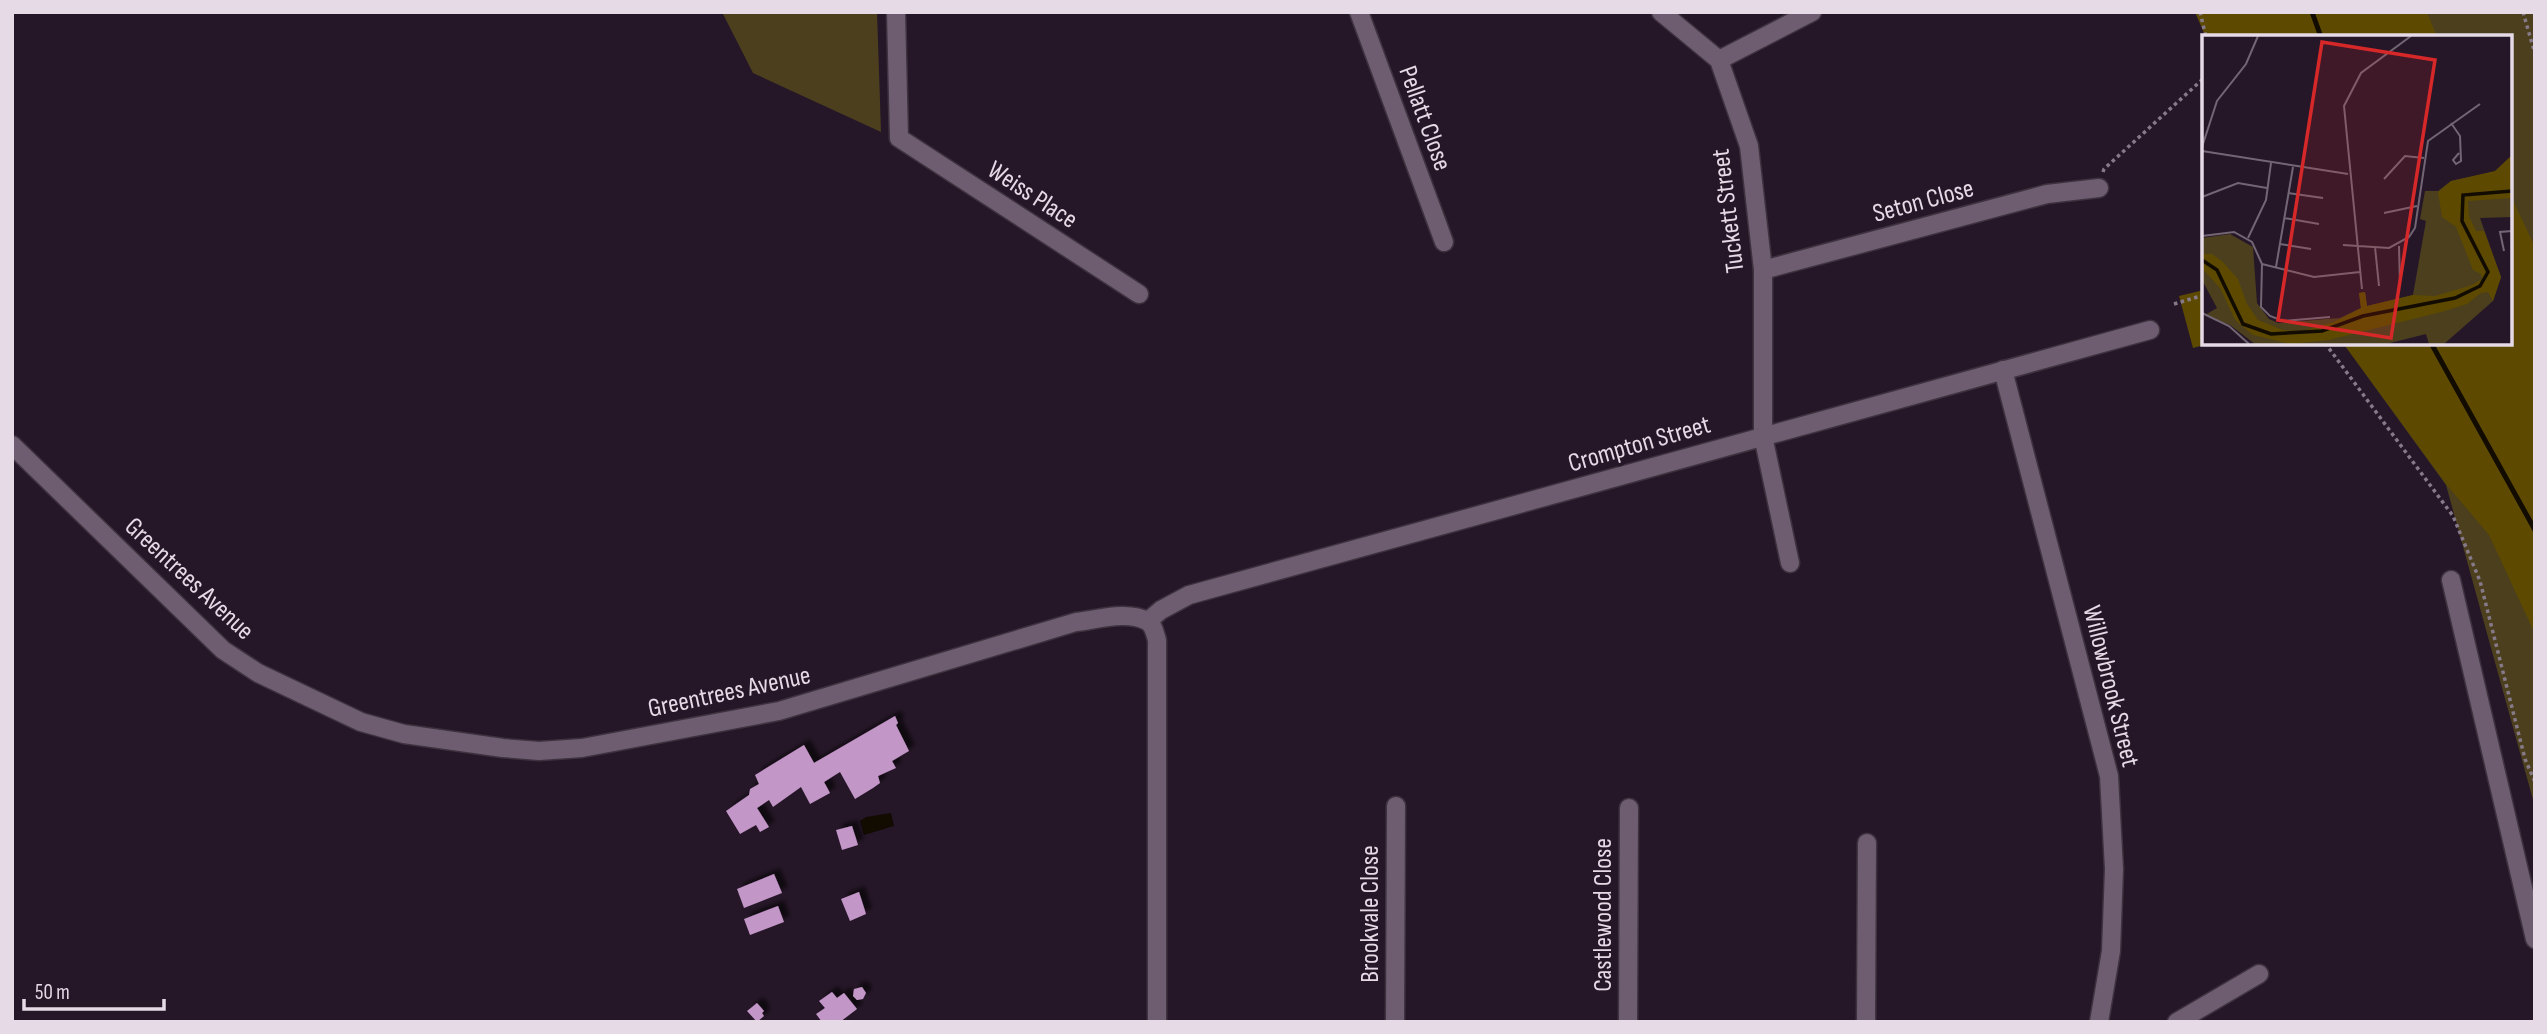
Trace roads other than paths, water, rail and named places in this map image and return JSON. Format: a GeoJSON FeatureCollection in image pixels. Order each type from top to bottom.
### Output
{"type":"FeatureCollection","features":[{"type":"Feature","properties":{"kind":"street","name":"Weiss Place"},"geometry":{"type":"LineString","coordinates":[[896,12],[899,138],[1139,294]]}},
{"type":"Feature","properties":{"kind":"street","name":"Pellatt Close"},"geometry":{"type":"LineString","coordinates":[[1359,12],[1444,242]]}},
{"type":"Feature","properties":{"kind":"street"},"geometry":{"type":"LineString","coordinates":[[1661,12],[1719,60],[1812,12]]}},
{"type":"Feature","properties":{"kind":"street","name":"Tuckett Street"},"geometry":{"type":"LineString","coordinates":[[1719,60],[1749,146],[1763,270],[1763,436],[1790,563]]}},
{"type":"Feature","properties":{"kind":"street","name":"Seton Close"},"geometry":{"type":"LineString","coordinates":[[1763,270],[2047,194],[2099,188]]}},
{"type":"Feature","properties":{"kind":"street","name":"Crompton Street"},"geometry":{"type":"LineString","coordinates":[[1148,621],[1161,610],[1189,595],[2150,330]]}},
{"type":"Feature","properties":{"kind":"street","name":"Willowbrook Street"},"geometry":{"type":"LineString","coordinates":[[2003,370],[2109,776],[2114,869],[2110,951],[2099,1022]]}},
{"type":"Feature","properties":{"kind":"street","name":"Greentrees Avenue"},"geometry":{"type":"LineString","coordinates":[[12,445],[223,650],[258,673],[361,722],[404,734],[539,751],[582,748],[779,711],[1076,622],[1124,616],[1148,621]]}},
{"type":"Feature","properties":{"kind":"street"},"geometry":{"type":"LineString","coordinates":[[2451,580],[2535,939]]}},
{"type":"Feature","properties":{"kind":"street"},"geometry":{"type":"LineString","coordinates":[[1148,621],[1157,640],[1157,1022]]}},
{"type":"Feature","properties":{"kind":"street","name":"Brookvale Close"},"geometry":{"type":"LineString","coordinates":[[1395,806],[1395,1022]]}},
{"type":"Feature","properties":{"kind":"street","name":"Castlewood Close"},"geometry":{"type":"LineString","coordinates":[[1628,1022],[1629,808]]}},
{"type":"Feature","properties":{"kind":"street"},"geometry":{"type":"LineString","coordinates":[[1866,1022],[1867,843]]}},
{"type":"Feature","properties":{"kind":"street"},"geometry":{"type":"LineString","coordinates":[[2177,1022],[2259,974]]}},
{"type":"Feature","properties":{"kind":"waterway"},"geometry":{"type":"LineString","coordinates":[[2312,12],[2320,35]]}},
{"type":"Feature","properties":{"kind":"waterway"},"geometry":{"type":"LineString","coordinates":[[2432,345],[2535,530]]}}]}
